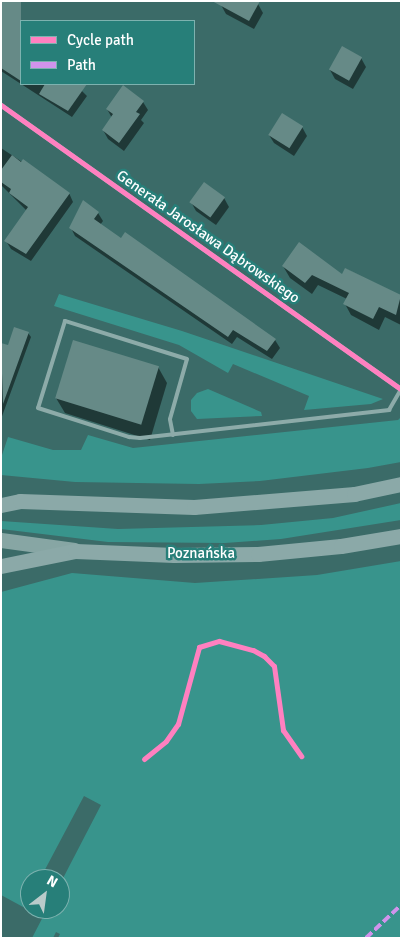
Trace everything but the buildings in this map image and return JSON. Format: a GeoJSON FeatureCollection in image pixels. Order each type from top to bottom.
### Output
{"type":"FeatureCollection","features":[{"type":"Feature","properties":{"kind":"main road"},"geometry":{"type":"LineString","coordinates":[[1,498],[20,501],[194,507],[354,494],[401,484]]}},
{"type":"Feature","properties":{"kind":"main road"},"geometry":{"type":"LineString","coordinates":[[1,505],[20,501]]}},
{"type":"Feature","properties":{"kind":"main road","name":"Poznańska"},"geometry":{"type":"LineString","coordinates":[[1,540],[75,551],[174,555],[258,554],[341,546],[401,536]]}},
{"type":"Feature","properties":{"kind":"main road"},"geometry":{"type":"LineString","coordinates":[[1,566],[75,551]]}},
{"type":"Feature","properties":{"kind":"street","name":"Generała Jarosława Dąbrowskiego"},"geometry":{"type":"LineString","coordinates":[[1,105],[401,389]]}},
{"type":"Feature","properties":{"kind":"lane"},"geometry":{"type":"LineString","coordinates":[[173,435],[170,418],[187,359],[65,320],[38,408],[128,437],[173,435],[389,410],[401,389]]}},
{"type":"Feature","properties":{"kind":"green space"},"geometry":{"type":"Polygon","coordinates":[[[59,294],[182,331],[383,399],[371,404],[304,410],[309,396],[233,364],[228,373],[179,345],[54,306],[59,294]]]}},
{"type":"Feature","properties":{"kind":"green space"},"geometry":{"type":"Polygon","coordinates":[[[208,389],[261,412],[262,416],[197,419],[191,411],[191,400],[197,393],[208,389]]]}},
{"type":"Feature","properties":{"kind":"green space"},"geometry":{"type":"Polygon","coordinates":[[[401,417],[401,462],[368,468],[260,481],[199,484],[75,482],[1,475],[1,458],[8,437],[53,450],[81,450],[88,435],[133,448],[398,420],[401,417]]]}},
{"type":"Feature","properties":{"kind":"green space"},"geometry":{"type":"Polygon","coordinates":[[[401,503],[401,520],[281,539],[225,543],[108,542],[1,529],[1,521],[118,529],[261,525],[333,518],[401,503]]]}},
{"type":"Feature","properties":{"kind":"green space"},"geometry":{"type":"Polygon","coordinates":[[[401,561],[401,938],[58,938],[60,934],[56,932],[53,938],[32,938],[42,919],[70,919],[70,869],[68,869],[101,805],[84,796],[45,869],[20,869],[20,905],[1,895],[1,592],[72,573],[195,583],[317,575],[401,561]]]}},
{"type":"Feature","properties":{"kind":"marked path"},"geometry":{"type":"LineString","coordinates":[[366,938],[401,905]]}},
{"type":"Feature","properties":{"kind":"cycle path"},"geometry":{"type":"LineString","coordinates":[[1,105],[401,389]]}},
{"type":"Feature","properties":{"kind":"cycle path"},"geometry":{"type":"LineString","coordinates":[[144,759],[166,741],[178,724],[199,647],[219,641],[253,650],[264,656],[274,666],[283,730],[301,756]]}}]}
